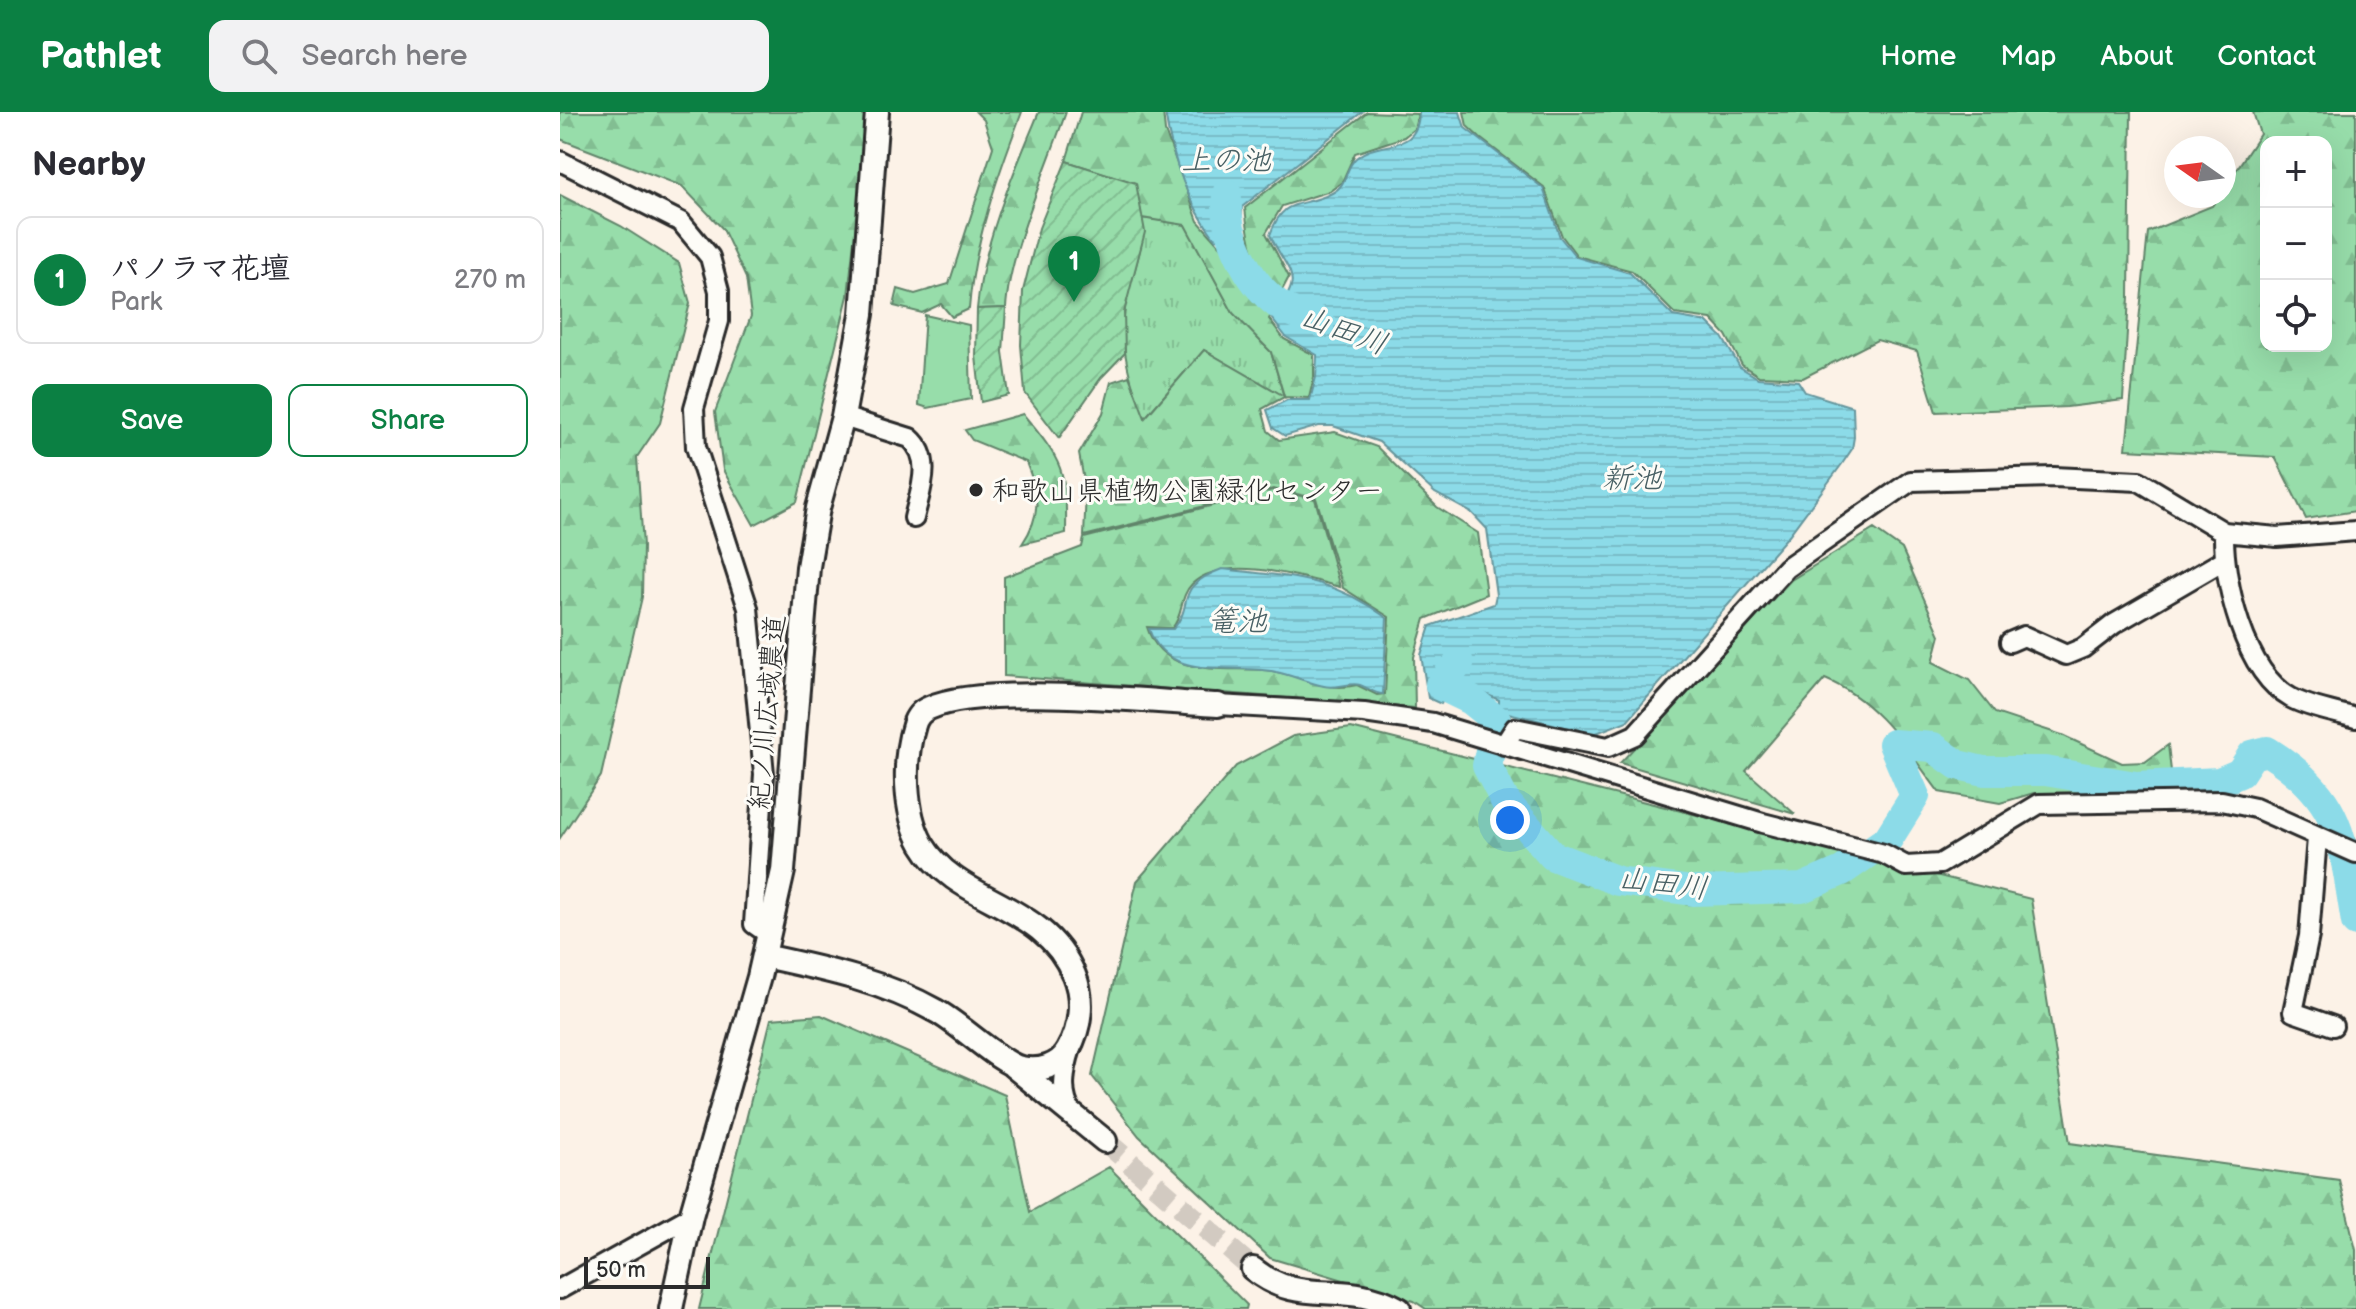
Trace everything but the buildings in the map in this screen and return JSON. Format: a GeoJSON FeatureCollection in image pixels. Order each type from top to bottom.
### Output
{"type":"FeatureCollection","features":[{"type":"Feature","properties":{"kind":"street","name":"紀ノ川広域農道"},"geometry":{"type":"LineString","coordinates":[[671,1309],[691,1216],[767,946],[785,849],[808,567],[818,508],[843,417],[862,314],[877,112]]}},
{"type":"Feature","properties":{"kind":"street"},"geometry":{"type":"LineString","coordinates":[[560,161],[681,222],[710,257],[719,291],[719,321],[694,408],[696,447],[748,608],[764,787],[754,924],[767,946],[905,995],[965,1028],[1105,1141]]}},
{"type":"Feature","properties":{"kind":"street"},"geometry":{"type":"LineString","coordinates":[[843,417],[910,438],[917,444],[925,467],[914,518]]}},
{"type":"Feature","properties":{"kind":"street"},"geometry":{"type":"LineString","coordinates":[[1504,745],[1515,728],[1597,747],[1620,744],[1635,735],[1786,568],[1911,481],[2054,477],[2139,481],[2224,532],[2277,537],[2356,531]]}},
{"type":"Feature","properties":{"kind":"street"},"geometry":{"type":"LineString","coordinates":[[2224,532],[2224,560],[2230,593],[2258,667],[2290,698],[2356,718]]}},
{"type":"Feature","properties":{"kind":"street"},"geometry":{"type":"LineString","coordinates":[[2010,642],[2024,636],[2066,655],[2224,560]]}},
{"type":"Feature","properties":{"kind":"street"},"geometry":{"type":"LineString","coordinates":[[1075,1116],[1065,1099],[1064,1087],[1079,1017],[1080,993],[1057,943],[1037,925],[953,876],[940,866],[922,843],[909,800],[914,723],[924,710],[933,706],[986,697],[1218,705],[1393,716],[1433,723],[1763,823],[1884,854],[1906,866],[1940,864],[2039,804],[2222,801],[2255,808],[2356,853]]}},
{"type":"Feature","properties":{"kind":"street"},"geometry":{"type":"LineString","coordinates":[[2317,838],[2309,936],[2293,1012],[2333,1026]]}},
{"type":"Feature","properties":{"kind":"street"},"geometry":{"type":"LineString","coordinates":[[1012,1065],[1032,1069],[1055,1065],[1073,1041]]}},
{"type":"Feature","properties":{"kind":"street"},"geometry":{"type":"LineString","coordinates":[[560,1289],[691,1216]]}},
{"type":"Feature","properties":{"kind":"street"},"geometry":{"type":"LineString","coordinates":[[1253,1269],[1282,1289],[1355,1293],[1399,1309]]}},
{"type":"Feature","properties":{"kind":"green space"},"geometry":{"type":"Polygon","coordinates":[[[560,112],[868,112],[848,296],[797,502],[754,525],[723,470],[715,412],[751,316],[746,278],[723,229],[682,186],[560,139],[560,112]]]}},
{"type":"Feature","properties":{"kind":"green space"},"geometry":{"type":"Polygon","coordinates":[[[976,112],[1022,112],[982,234],[969,309],[952,317],[941,304],[922,313],[894,306],[898,289],[915,294],[949,284],[993,147],[984,120],[976,112]]]}},
{"type":"Feature","properties":{"kind":"green space"},"geometry":{"type":"Polygon","coordinates":[[[1039,112],[1066,112],[1021,236],[1006,308],[977,309],[992,234],[1039,112]]]}},
{"type":"Feature","properties":{"kind":"green space"},"geometry":{"type":"Polygon","coordinates":[[[1081,112],[1163,112],[1165,131],[1198,221],[1275,308],[1269,319],[1284,339],[1314,355],[1314,377],[1309,398],[1284,397],[1262,409],[1268,431],[1279,440],[1335,432],[1377,447],[1437,507],[1478,533],[1486,594],[1425,619],[1414,657],[1415,708],[1004,676],[1004,577],[1082,547],[1084,538],[1273,490],[1315,499],[1340,587],[1263,570],[1223,570],[1206,575],[1188,589],[1172,628],[1147,627],[1156,644],[1168,656],[1183,664],[1272,671],[1324,685],[1357,685],[1377,695],[1385,694],[1389,617],[1343,588],[1316,498],[1273,489],[1084,536],[1086,491],[1079,454],[1103,413],[1111,382],[1129,376],[1145,418],[1204,350],[1284,396],[1271,352],[1233,313],[1185,225],[1142,218],[1135,183],[1066,161],[1081,112]]]}},
{"type":"Feature","properties":{"kind":"green space"},"geometry":{"type":"Polygon","coordinates":[[[1367,112],[1418,114],[1414,129],[1404,137],[1355,153],[1342,182],[1330,191],[1282,206],[1266,233],[1289,277],[1279,296],[1258,267],[1248,233],[1245,208],[1367,112]]]}},
{"type":"Feature","properties":{"kind":"green space"},"geometry":{"type":"Polygon","coordinates":[[[1464,112],[2131,112],[2129,297],[2123,400],[2067,407],[1936,412],[1917,351],[1877,340],[1803,378],[1759,376],[1742,365],[1726,335],[1711,319],[1675,314],[1632,271],[1577,256],[1562,236],[1544,187],[1467,126],[1464,112]]]}},
{"type":"Feature","properties":{"kind":"green space"},"geometry":{"type":"Polygon","coordinates":[[[2253,112],[2356,112],[2356,511],[2306,519],[2275,457],[2126,449],[2148,232],[2207,208],[2236,208],[2236,170],[2260,134],[2253,112]]]}},
{"type":"Feature","properties":{"kind":"green space"},"geometry":{"type":"Polygon","coordinates":[[[1066,161],[1136,183],[1145,232],[1124,312],[1125,353],[1101,378],[1059,438],[1025,393],[1021,345],[1023,291],[1039,228],[1066,161]]]}},
{"type":"Feature","properties":{"kind":"green space"},"geometry":{"type":"Polygon","coordinates":[[[560,195],[621,226],[679,263],[690,303],[660,423],[637,457],[643,546],[642,597],[601,776],[560,838],[560,195]]]}},
{"type":"Feature","properties":{"kind":"green space"},"geometry":{"type":"Polygon","coordinates":[[[1142,218],[1185,224],[1233,313],[1271,352],[1284,397],[1204,350],[1144,419],[1131,379],[1124,338],[1125,309],[1140,250],[1142,218]]]}},
{"type":"Feature","properties":{"kind":"green space"},"geometry":{"type":"Polygon","coordinates":[[[1006,308],[1003,352],[1009,395],[981,402],[976,356],[977,309],[1006,308]]]}},
{"type":"Feature","properties":{"kind":"green space"},"geometry":{"type":"Polygon","coordinates":[[[925,315],[969,325],[971,399],[928,408],[919,405],[925,315]]]}},
{"type":"Feature","properties":{"kind":"green space"},"geometry":{"type":"Polygon","coordinates":[[[1023,414],[1047,444],[1060,468],[1065,495],[1066,533],[1022,544],[1033,523],[1036,504],[1034,484],[1026,462],[972,440],[965,430],[1023,414]]]}},
{"type":"Feature","properties":{"kind":"green space"},"geometry":{"type":"Polygon","coordinates":[[[1874,529],[1902,549],[1940,635],[1933,662],[1969,680],[1995,713],[2062,735],[2122,763],[2145,762],[2168,745],[2171,771],[2188,777],[2187,792],[2034,793],[2000,803],[1939,792],[1876,713],[1844,688],[1825,679],[1746,771],[1795,814],[1620,763],[1791,580],[1874,529]]]}},
{"type":"Feature","properties":{"kind":"green space"},"geometry":{"type":"Polygon","coordinates":[[[1351,728],[2031,899],[2070,1143],[2339,1180],[2356,1250],[2356,1309],[1426,1309],[1414,1301],[1270,1258],[1139,1136],[1092,1076],[1137,881],[1236,766],[1293,736],[1351,728]]]}},
{"type":"Feature","properties":{"kind":"green space"},"geometry":{"type":"Polygon","coordinates":[[[821,1015],[1005,1095],[1030,1212],[1109,1167],[1247,1305],[1246,1309],[699,1309],[771,1019],[821,1015]]]}},
{"type":"Feature","properties":{"kind":"water","name":"上の池"},"geometry":{"type":"Polygon","coordinates":[[[1165,112],[1362,112],[1242,207],[1241,228],[1216,240],[1182,180],[1165,112]]]}},
{"type":"Feature","properties":{"kind":"water","name":"新池"},"geometry":{"type":"Polygon","coordinates":[[[1419,112],[1460,112],[1465,128],[1543,188],[1560,237],[1576,257],[1630,273],[1673,316],[1707,322],[1722,337],[1740,367],[1758,378],[1798,381],[1805,392],[1853,407],[1852,449],[1789,535],[1627,721],[1594,734],[1508,713],[1499,707],[1499,700],[1457,681],[1452,683],[1441,704],[1428,698],[1421,655],[1430,626],[1494,604],[1496,595],[1487,529],[1472,513],[1435,493],[1379,442],[1333,426],[1319,426],[1285,436],[1273,428],[1267,410],[1287,400],[1310,400],[1317,355],[1286,337],[1272,319],[1292,284],[1288,268],[1270,235],[1275,222],[1288,208],[1337,190],[1352,162],[1365,152],[1405,141],[1417,126],[1419,112]]]}},
{"type":"Feature","properties":{"kind":"water","name":"篭池"},"geometry":{"type":"Polygon","coordinates":[[[1222,569],[1289,577],[1327,586],[1366,604],[1387,618],[1383,694],[1356,684],[1329,687],[1276,672],[1204,667],[1171,658],[1158,646],[1149,629],[1173,629],[1180,620],[1190,590],[1206,576],[1222,569]]]}},
{"type":"Feature","properties":{"kind":"waterway","name":"山田川"},"geometry":{"type":"LineString","coordinates":[[1227,194],[1229,225],[1234,240],[1257,283],[1283,308],[1320,322]]}},
{"type":"Feature","properties":{"kind":"waterway","name":"山田川"},"geometry":{"type":"LineString","coordinates":[[1459,663],[1440,685],[1471,700],[1496,720],[1487,766],[1505,801],[1553,856],[1618,881],[1693,891],[1802,888],[1842,871],[1888,839],[1915,796],[1893,744],[1933,747],[1958,765],[1984,771],[2045,771],[2136,786],[2219,782],[2240,773],[2252,755],[2267,751],[2311,787],[2335,824],[2347,868],[2356,922]]}},
{"type":"Feature","properties":{"kind":"waterway"},"geometry":{"type":"LineString","coordinates":[[2278,758],[2283,749],[2311,769],[2356,843]]}},
{"type":"Feature","properties":{"kind":"tunnel"},"geometry":{"type":"LineString","coordinates":[[1105,1141],[1253,1269]]}},
{"type":"Feature","properties":{"kind":"place","name":"パノラマ花壇"},"geometry":{"type":"Point","coordinates":[1074,302]}},
{"type":"Feature","properties":{"kind":"place","name":"和歌山県植物公園緑化センター"},"geometry":{"type":"Point","coordinates":[976,490]}}]}
